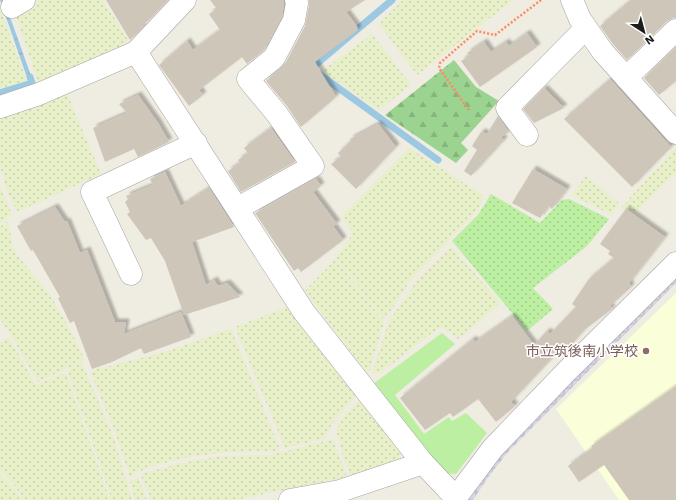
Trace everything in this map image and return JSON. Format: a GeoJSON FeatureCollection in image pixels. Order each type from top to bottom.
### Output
{"type":"FeatureCollection","features":[{"type":"Feature","properties":{"kind":"street"},"geometry":{"type":"LineString","coordinates":[[0,107],[39,94],[136,52],[185,0]]}},
{"type":"Feature","properties":{"kind":"street"},"geometry":{"type":"LineString","coordinates":[[238,208],[314,166],[277,114],[248,79],[274,58],[294,20],[297,3],[296,0]]}},
{"type":"Feature","properties":{"kind":"street"},"geometry":{"type":"LineString","coordinates":[[572,0],[580,19],[603,52],[676,133]]}},
{"type":"Feature","properties":{"kind":"street"},"geometry":{"type":"LineString","coordinates":[[527,135],[507,108],[586,28]]}},
{"type":"Feature","properties":{"kind":"street"},"geometry":{"type":"LineString","coordinates":[[626,78],[676,30]]}},
{"type":"Feature","properties":{"kind":"street"},"geometry":{"type":"LineString","coordinates":[[136,52],[304,312],[423,463],[455,499],[493,448],[566,372],[676,264]]}},
{"type":"Feature","properties":{"kind":"street"},"geometry":{"type":"LineString","coordinates":[[131,274],[92,192],[196,143]]}},
{"type":"Feature","properties":{"kind":"street"},"geometry":{"type":"LineString","coordinates":[[290,500],[340,491],[423,463]]}},
{"type":"Feature","properties":{"kind":"path"},"geometry":{"type":"LineString","coordinates":[[469,110],[439,68],[440,63],[477,31],[495,35],[541,0]]}},
{"type":"Feature","properties":{"kind":"shaded area"},"geometry":{"type":"Polygon","coordinates":[[[39,0],[103,0],[128,40],[120,49],[38,82],[15,14],[39,0]]]}},
{"type":"Feature","properties":{"kind":"shaded area"},"geometry":{"type":"Polygon","coordinates":[[[403,0],[513,0],[417,75],[379,24],[403,0]]]}},
{"type":"Feature","properties":{"kind":"shaded area"},"geometry":{"type":"Polygon","coordinates":[[[0,7],[27,82],[0,90],[0,7]]]}},
{"type":"Feature","properties":{"kind":"shaded area"},"geometry":{"type":"Polygon","coordinates":[[[372,34],[411,85],[379,110],[322,71],[372,34]]]}},
{"type":"Feature","properties":{"kind":"shaded area"},"geometry":{"type":"Polygon","coordinates":[[[67,94],[101,174],[17,212],[7,191],[0,166],[0,115],[67,94]]]}},
{"type":"Feature","properties":{"kind":"shaded area"},"geometry":{"type":"Polygon","coordinates":[[[676,147],[676,172],[635,213],[621,208],[676,147]]]}},
{"type":"Feature","properties":{"kind":"shaded area"},"geometry":{"type":"Polygon","coordinates":[[[409,148],[484,196],[477,211],[409,282],[392,309],[383,319],[336,257],[353,234],[342,216],[409,148]]]}},
{"type":"Feature","properties":{"kind":"shaded area"},"geometry":{"type":"Polygon","coordinates":[[[586,176],[619,203],[612,215],[572,195],[586,176]]]}},
{"type":"Feature","properties":{"kind":"shaded area"},"geometry":{"type":"Polygon","coordinates":[[[0,185],[12,215],[0,223],[0,185]]]}},
{"type":"Feature","properties":{"kind":"shaded area"},"geometry":{"type":"Polygon","coordinates":[[[8,221],[12,243],[16,254],[50,295],[67,324],[85,360],[38,382],[0,319],[0,227],[8,221]]]}},
{"type":"Feature","properties":{"kind":"shaded area"},"geometry":{"type":"Polygon","coordinates":[[[451,247],[501,303],[458,339],[443,328],[437,329],[379,374],[372,373],[389,321],[417,281],[451,247]]]}},
{"type":"Feature","properties":{"kind":"shaded area"},"geometry":{"type":"Polygon","coordinates":[[[336,259],[384,322],[370,369],[367,373],[305,291],[336,259]]]}},
{"type":"Feature","properties":{"kind":"shaded area"},"geometry":{"type":"Polygon","coordinates":[[[676,274],[676,283],[508,452],[489,476],[473,500],[464,500],[496,456],[676,274]]]}},
{"type":"Feature","properties":{"kind":"shaded area","name":"市立筑後南小学校"},"geometry":{"type":"Polygon","coordinates":[[[676,293],[676,500],[619,500],[556,409],[676,293]]]}},
{"type":"Feature","properties":{"kind":"shaded area"},"geometry":{"type":"Polygon","coordinates":[[[288,307],[356,396],[331,425],[325,438],[285,448],[235,327],[288,307]]]}},
{"type":"Feature","properties":{"kind":"shaded area"},"geometry":{"type":"Polygon","coordinates":[[[231,329],[280,449],[276,451],[227,452],[189,457],[148,467],[130,477],[116,435],[90,371],[165,352],[231,329]]]}},
{"type":"Feature","properties":{"kind":"shaded area"},"geometry":{"type":"Polygon","coordinates":[[[9,338],[36,385],[66,373],[110,500],[26,500],[0,469],[0,343],[9,338]]]}},
{"type":"Feature","properties":{"kind":"shaded area"},"geometry":{"type":"Polygon","coordinates":[[[82,363],[113,436],[132,500],[112,500],[67,370],[82,363]]]}},
{"type":"Feature","properties":{"kind":"shaded area"},"geometry":{"type":"Polygon","coordinates":[[[360,399],[401,451],[400,460],[351,476],[343,457],[336,430],[345,415],[360,399]]]}},
{"type":"Feature","properties":{"kind":"shaded area"},"geometry":{"type":"Polygon","coordinates":[[[333,439],[347,477],[234,500],[151,500],[141,476],[145,473],[162,468],[196,460],[225,456],[271,455],[333,439]]]}},
{"type":"Feature","properties":{"kind":"shaded area"},"geometry":{"type":"Polygon","coordinates":[[[0,473],[24,500],[0,500],[0,473]]]}},
{"type":"Feature","properties":{"kind":"shaded area"},"geometry":{"type":"Polygon","coordinates":[[[138,477],[147,500],[135,500],[130,482],[138,477]]]}},
{"type":"Feature","properties":{"kind":"green space"},"geometry":{"type":"Polygon","coordinates":[[[454,60],[476,87],[499,101],[461,143],[468,150],[456,163],[385,115],[454,60]]]}},
{"type":"Feature","properties":{"kind":"green space"},"geometry":{"type":"Polygon","coordinates":[[[491,194],[540,223],[562,200],[569,199],[609,219],[587,246],[533,288],[553,309],[527,331],[452,241],[478,215],[491,194]]]}},
{"type":"Feature","properties":{"kind":"green space"},"geometry":{"type":"Polygon","coordinates":[[[442,333],[455,344],[395,395],[424,434],[449,417],[452,421],[466,413],[487,433],[456,474],[443,473],[373,384],[442,333]]]}},
{"type":"Feature","properties":{"kind":"water"},"geometry":{"type":"Polygon","coordinates":[[[0,0],[4,0],[35,87],[31,89],[0,0]]]}},
{"type":"Feature","properties":{"kind":"building"},"geometry":{"type":"Polygon","coordinates":[[[106,0],[168,0],[148,21],[142,25],[143,27],[130,40],[106,0]]]}},
{"type":"Feature","properties":{"kind":"building"},"geometry":{"type":"Polygon","coordinates":[[[210,0],[284,0],[284,4],[282,16],[264,50],[247,64],[242,57],[199,90],[203,95],[189,106],[159,65],[187,41],[193,50],[220,30],[209,14],[217,9],[210,0]]]}},
{"type":"Feature","properties":{"kind":"building"},"geometry":{"type":"Polygon","coordinates":[[[309,0],[365,0],[346,12],[358,30],[315,62],[336,97],[301,127],[287,106],[266,81],[285,64],[305,26],[309,0]]]}},
{"type":"Feature","properties":{"kind":"building"},"geometry":{"type":"Polygon","coordinates":[[[631,0],[676,0],[676,18],[667,21],[627,60],[600,26],[631,0]]]}},
{"type":"Feature","properties":{"kind":"building"},"geometry":{"type":"Polygon","coordinates":[[[527,33],[537,47],[480,87],[461,61],[469,56],[467,53],[484,42],[491,52],[506,42],[509,46],[527,33]]]}},
{"type":"Feature","properties":{"kind":"building"},"geometry":{"type":"Polygon","coordinates":[[[676,47],[676,81],[659,95],[644,78],[676,47]]]}},
{"type":"Feature","properties":{"kind":"building"},"geometry":{"type":"Polygon","coordinates":[[[610,79],[671,147],[632,187],[564,119],[610,79]]]}},
{"type":"Feature","properties":{"kind":"building"},"geometry":{"type":"Polygon","coordinates":[[[544,88],[564,108],[534,123],[523,109],[544,88]]]}},
{"type":"Feature","properties":{"kind":"building"},"geometry":{"type":"Polygon","coordinates":[[[138,95],[158,123],[169,142],[138,157],[134,149],[105,162],[93,128],[127,113],[119,104],[138,95]]]}},
{"type":"Feature","properties":{"kind":"building"},"geometry":{"type":"Polygon","coordinates":[[[498,116],[509,132],[501,137],[504,140],[471,176],[464,171],[477,150],[472,146],[481,132],[487,134],[498,116]]]}},
{"type":"Feature","properties":{"kind":"building"},"geometry":{"type":"Polygon","coordinates":[[[378,124],[396,147],[356,189],[331,164],[341,157],[338,153],[351,141],[350,139],[378,124]]]}},
{"type":"Feature","properties":{"kind":"building"},"geometry":{"type":"Polygon","coordinates":[[[271,128],[295,162],[241,192],[228,171],[240,163],[238,160],[248,153],[244,148],[271,128]]]}},
{"type":"Feature","properties":{"kind":"building"},"geometry":{"type":"Polygon","coordinates":[[[533,169],[567,189],[552,209],[549,206],[540,218],[512,203],[533,169]]]}},
{"type":"Feature","properties":{"kind":"building"},"geometry":{"type":"Polygon","coordinates":[[[165,172],[181,206],[209,188],[234,227],[192,242],[206,285],[214,280],[218,286],[227,283],[240,297],[184,315],[165,261],[151,238],[146,240],[127,214],[130,212],[125,202],[128,199],[126,196],[153,185],[150,179],[165,172]]]}},
{"type":"Feature","properties":{"kind":"building"},"geometry":{"type":"Polygon","coordinates":[[[316,179],[321,186],[313,192],[337,224],[333,226],[343,240],[301,272],[298,268],[294,271],[255,213],[316,179]]]}},
{"type":"Feature","properties":{"kind":"building"},"geometry":{"type":"Polygon","coordinates":[[[55,207],[65,222],[67,221],[80,253],[87,250],[115,322],[126,322],[124,334],[181,312],[191,337],[144,354],[141,348],[112,362],[92,369],[74,321],[70,323],[58,298],[60,297],[33,250],[31,251],[17,226],[55,207]]]}},
{"type":"Feature","properties":{"kind":"building"},"geometry":{"type":"Polygon","coordinates":[[[626,209],[665,237],[629,283],[631,287],[610,306],[612,309],[584,330],[568,348],[565,344],[511,402],[515,406],[496,422],[478,399],[453,417],[450,413],[425,430],[400,398],[473,339],[475,342],[512,316],[534,345],[547,331],[550,334],[576,307],[572,304],[589,279],[614,258],[608,254],[610,251],[600,244],[626,209]]]}},
{"type":"Feature","properties":{"kind":"building"},"geometry":{"type":"Polygon","coordinates":[[[676,386],[676,500],[629,500],[604,465],[579,482],[568,466],[592,448],[591,446],[676,386]]]}},
{"type":"Feature","properties":{"kind":"waterway"},"geometry":{"type":"LineString","coordinates":[[392,0],[314,66],[315,71],[438,160]]}},
{"type":"Feature","properties":{"kind":"waterway"},"geometry":{"type":"LineString","coordinates":[[0,93],[32,83],[30,77]]}},
{"type":"Feature","properties":{"kind":"place","name":"市立筑後南小学校"},"geometry":{"type":"Point","coordinates":[646,351]}}]}
